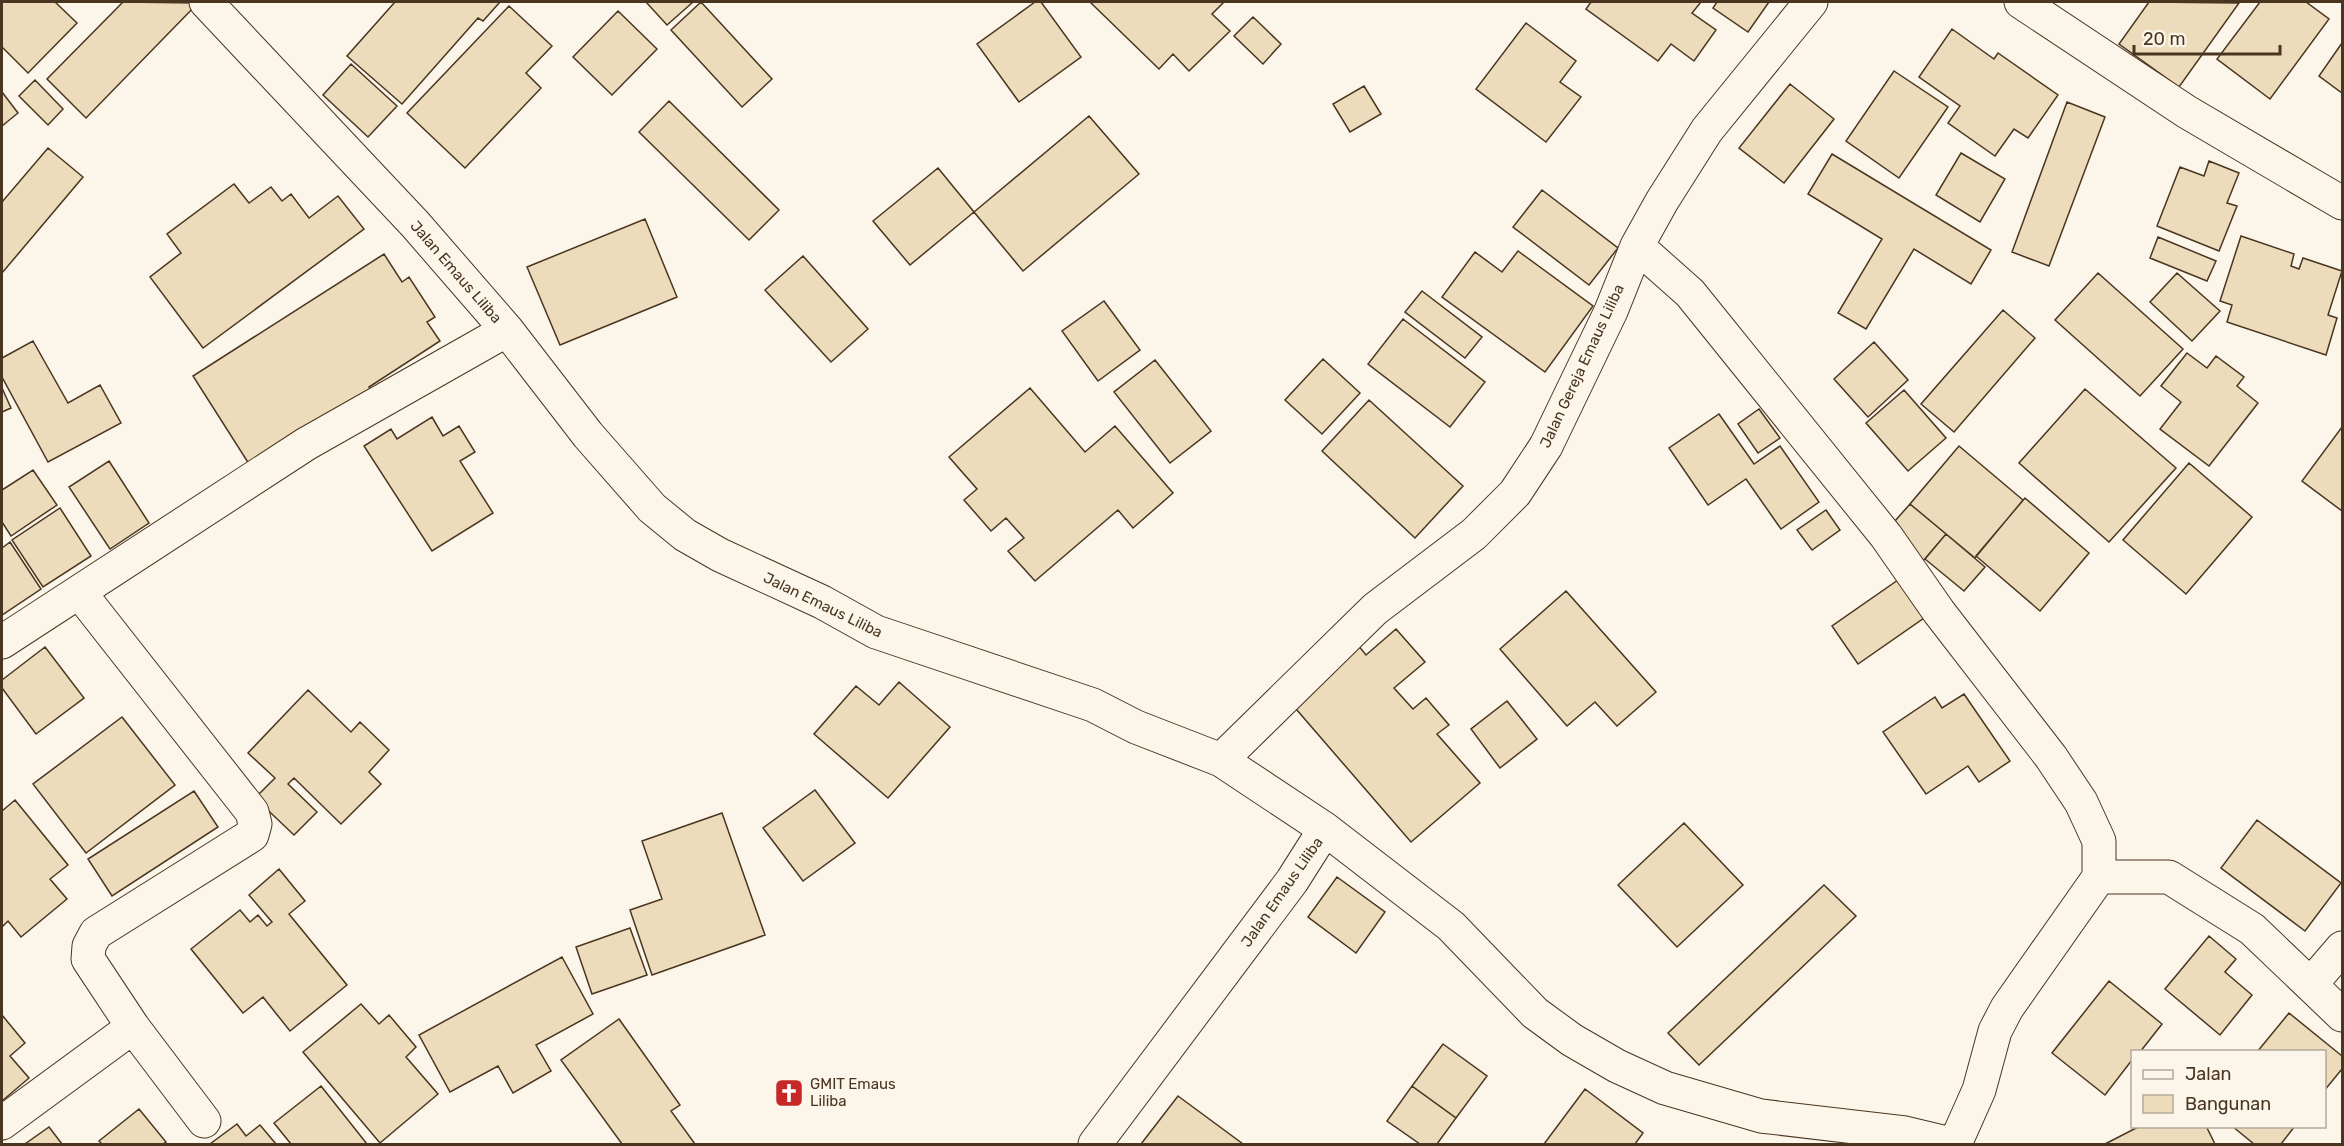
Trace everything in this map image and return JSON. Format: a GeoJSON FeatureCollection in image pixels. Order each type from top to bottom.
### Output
{"type":"FeatureCollection","features":[{"type":"Feature","properties":{"kind":"street","name":"Jalan Emaus Liliba"},"geometry":{"type":"LineString","coordinates":[[207,2],[415,224],[507,330],[588,435],[652,508],[685,535],[720,555],[822,602],[876,633],[1093,705],[1136,727],[1221,759],[1325,829],[1292,881],[1095,1144]]}},
{"type":"Feature","properties":{"kind":"street","name":"Jalan Gereja Emaus Liliba"},"geometry":{"type":"LineString","coordinates":[[1221,759],[1375,609],[1474,534],[1515,493],[1545,446],[1611,311],[1637,246],[1662,201],[1707,130],[1811,2]]}},
{"type":"Feature","properties":{"kind":"street"},"geometry":{"type":"LineString","coordinates":[[2020,2],[2187,112],[2343,203]]}},
{"type":"Feature","properties":{"kind":"street"},"geometry":{"type":"LineString","coordinates":[[1637,246],[1690,294],[1886,536],[1939,612],[2051,757],[2081,802],[2099,841],[2099,878],[2007,1008],[1995,1031],[1979,1090],[1955,1144]]}},
{"type":"Feature","properties":{"kind":"street"},"geometry":{"type":"LineString","coordinates":[[2,642],[306,444],[507,330]]}},
{"type":"Feature","properties":{"kind":"street"},"geometry":{"type":"LineString","coordinates":[[80,593],[252,812],[255,824],[252,835],[96,933],[89,946],[88,959],[133,1027],[204,1121]]}},
{"type":"Feature","properties":{"kind":"street"},"geometry":{"type":"LineString","coordinates":[[1325,829],[1451,926],[1535,1013],[1572,1040],[1617,1066],[1665,1088],[1761,1116],[1905,1133],[1951,1144]]}},
{"type":"Feature","properties":{"kind":"street"},"geometry":{"type":"LineString","coordinates":[[2099,878],[2169,876],[2252,929],[2343,1015]]}},
{"type":"Feature","properties":{"kind":"street"},"geometry":{"type":"LineString","coordinates":[[2311,984],[2343,948]]}},
{"type":"Feature","properties":{"kind":"street"},"geometry":{"type":"LineString","coordinates":[[2,1123],[133,1027]]}},
{"type":"Feature","properties":{"kind":"building"},"geometry":{"type":"Polygon","coordinates":[[[2,2],[55,2],[77,23],[28,73],[2,47],[2,2]]]}},
{"type":"Feature","properties":{"kind":"building"},"geometry":{"type":"Polygon","coordinates":[[[123,2],[198,3],[86,118],[47,79],[123,2]]]}},
{"type":"Feature","properties":{"kind":"building"},"geometry":{"type":"Polygon","coordinates":[[[395,2],[500,2],[483,21],[478,18],[402,104],[347,56],[395,2]]]}},
{"type":"Feature","properties":{"kind":"building"},"geometry":{"type":"Polygon","coordinates":[[[646,2],[693,2],[667,25],[646,2]]]}},
{"type":"Feature","properties":{"kind":"building"},"geometry":{"type":"Polygon","coordinates":[[[701,2],[772,79],[742,107],[671,30],[701,2]]]}},
{"type":"Feature","properties":{"kind":"building"},"geometry":{"type":"Polygon","coordinates":[[[1035,2],[1041,2],[1081,57],[1019,102],[977,44],[1035,2]]]}},
{"type":"Feature","properties":{"kind":"building"},"geometry":{"type":"Polygon","coordinates":[[[1090,2],[1224,2],[1212,14],[1230,31],[1189,71],[1173,54],[1159,69],[1090,2]]]}},
{"type":"Feature","properties":{"kind":"building"},"geometry":{"type":"Polygon","coordinates":[[[1591,2],[1701,2],[1692,13],[1716,30],[1694,61],[1671,44],[1658,61],[1586,9],[1591,2]]]}},
{"type":"Feature","properties":{"kind":"building"},"geometry":{"type":"Polygon","coordinates":[[[1717,2],[1769,2],[1748,32],[1713,8],[1717,2]]]}},
{"type":"Feature","properties":{"kind":"building"},"geometry":{"type":"Polygon","coordinates":[[[2149,2],[2239,3],[2179,87],[2119,44],[2149,2]]]}},
{"type":"Feature","properties":{"kind":"building"},"geometry":{"type":"Polygon","coordinates":[[[2260,2],[2306,2],[2329,19],[2270,99],[2217,59],[2260,2]]]}},
{"type":"Feature","properties":{"kind":"building"},"geometry":{"type":"Polygon","coordinates":[[[509,6],[552,46],[526,73],[541,88],[465,168],[407,113],[509,6]]]}},
{"type":"Feature","properties":{"kind":"building"},"geometry":{"type":"Polygon","coordinates":[[[618,11],[657,49],[612,95],[573,57],[618,11]]]}},
{"type":"Feature","properties":{"kind":"building"},"geometry":{"type":"Polygon","coordinates":[[[1253,17],[1281,44],[1263,64],[1234,36],[1253,17]]]}},
{"type":"Feature","properties":{"kind":"building"},"geometry":{"type":"Polygon","coordinates":[[[1526,23],[1576,61],[1560,82],[1581,97],[1546,142],[1476,89],[1526,23]]]}},
{"type":"Feature","properties":{"kind":"building"},"geometry":{"type":"Polygon","coordinates":[[[1952,29],[1994,59],[1998,53],[2058,95],[2028,138],[2014,129],[1995,156],[1948,123],[1960,106],[1919,77],[1952,29]]]}},
{"type":"Feature","properties":{"kind":"building"},"geometry":{"type":"Polygon","coordinates":[[[2342,43],[2342,93],[2319,76],[2342,43]]]}},
{"type":"Feature","properties":{"kind":"building"},"geometry":{"type":"Polygon","coordinates":[[[351,64],[397,106],[368,137],[323,95],[351,64]]]}},
{"type":"Feature","properties":{"kind":"building"},"geometry":{"type":"Polygon","coordinates":[[[1894,71],[1948,107],[1899,178],[1846,141],[1894,71]]]}},
{"type":"Feature","properties":{"kind":"building"},"geometry":{"type":"Polygon","coordinates":[[[35,80],[63,109],[48,125],[19,96],[35,80]]]}},
{"type":"Feature","properties":{"kind":"building"},"geometry":{"type":"Polygon","coordinates":[[[1790,84],[1834,119],[1784,183],[1739,148],[1790,84]]]}},
{"type":"Feature","properties":{"kind":"building"},"geometry":{"type":"Polygon","coordinates":[[[1364,86],[1381,114],[1350,132],[1333,104],[1364,86]]]}},
{"type":"Feature","properties":{"kind":"building"},"geometry":{"type":"Polygon","coordinates":[[[2,92],[18,113],[2,126],[2,92]]]}},
{"type":"Feature","properties":{"kind":"building"},"geometry":{"type":"Polygon","coordinates":[[[669,101],[779,210],[749,240],[639,132],[669,101]]]}},
{"type":"Feature","properties":{"kind":"building"},"geometry":{"type":"Polygon","coordinates":[[[2067,102],[2105,117],[2049,266],[2012,252],[2067,102]]]}},
{"type":"Feature","properties":{"kind":"building"},"geometry":{"type":"Polygon","coordinates":[[[1089,116],[1139,174],[1023,271],[974,212],[1089,116]]]}},
{"type":"Feature","properties":{"kind":"building"},"geometry":{"type":"Polygon","coordinates":[[[48,148],[83,177],[2,273],[2,202],[48,148]]]}},
{"type":"Feature","properties":{"kind":"building"},"geometry":{"type":"Polygon","coordinates":[[[1961,153],[2005,179],[1980,222],[1936,195],[1961,153]]]}},
{"type":"Feature","properties":{"kind":"building"},"geometry":{"type":"Polygon","coordinates":[[[1832,154],[1991,250],[1971,284],[1914,249],[1866,329],[1838,313],[1882,239],[1808,194],[1832,154]]]}},
{"type":"Feature","properties":{"kind":"building"},"geometry":{"type":"Polygon","coordinates":[[[2209,161],[2239,173],[2227,203],[2237,206],[2219,251],[2157,226],[2180,167],[2204,176],[2209,161]]]}},
{"type":"Feature","properties":{"kind":"building"},"geometry":{"type":"Polygon","coordinates":[[[938,168],[974,212],[910,265],[873,221],[938,168]]]}},
{"type":"Feature","properties":{"kind":"building"},"geometry":{"type":"Polygon","coordinates":[[[234,184],[249,203],[271,187],[282,201],[291,194],[309,218],[338,196],[364,229],[203,348],[150,277],[181,253],[167,234],[234,184]]]}},
{"type":"Feature","properties":{"kind":"building"},"geometry":{"type":"Polygon","coordinates":[[[1542,190],[1618,248],[1589,285],[1513,227],[1542,190]]]}},
{"type":"Feature","properties":{"kind":"building"},"geometry":{"type":"Polygon","coordinates":[[[645,219],[677,297],[560,345],[527,267],[645,219]]]}},
{"type":"Feature","properties":{"kind":"building"},"geometry":{"type":"Polygon","coordinates":[[[2241,236],[2294,254],[2291,266],[2299,269],[2303,258],[2342,271],[2328,315],[2337,318],[2326,355],[2227,322],[2232,305],[2220,301],[2241,236]]]}},
{"type":"Feature","properties":{"kind":"building"},"geometry":{"type":"Polygon","coordinates":[[[2158,237],[2216,261],[2207,281],[2150,258],[2158,237]]]}},
{"type":"Feature","properties":{"kind":"building"},"geometry":{"type":"Polygon","coordinates":[[[1518,251],[1593,306],[1545,372],[1442,297],[1475,252],[1502,272],[1518,251]]]}},
{"type":"Feature","properties":{"kind":"building"},"geometry":{"type":"Polygon","coordinates":[[[384,254],[402,282],[409,277],[435,317],[427,322],[440,341],[369,387],[373,393],[249,464],[193,376],[384,254]]]}},
{"type":"Feature","properties":{"kind":"building"},"geometry":{"type":"Polygon","coordinates":[[[803,256],[868,329],[831,362],[765,290],[803,256]]]}},
{"type":"Feature","properties":{"kind":"building"},"geometry":{"type":"Polygon","coordinates":[[[2098,273],[2183,349],[2140,396],[2055,320],[2098,273]]]}},
{"type":"Feature","properties":{"kind":"building"},"geometry":{"type":"Polygon","coordinates":[[[2177,273],[2220,311],[2192,341],[2150,302],[2177,273]]]}},
{"type":"Feature","properties":{"kind":"building"},"geometry":{"type":"Polygon","coordinates":[[[1422,291],[1482,337],[1465,358],[1405,312],[1422,291]]]}},
{"type":"Feature","properties":{"kind":"building"},"geometry":{"type":"Polygon","coordinates":[[[1104,301],[1140,350],[1098,381],[1062,331],[1104,301]]]}},
{"type":"Feature","properties":{"kind":"building"},"geometry":{"type":"Polygon","coordinates":[[[2003,310],[2035,338],[1954,432],[1921,404],[2003,310]]]}},
{"type":"Feature","properties":{"kind":"building"},"geometry":{"type":"Polygon","coordinates":[[[1403,319],[1485,382],[1450,427],[1368,364],[1403,319]]]}},
{"type":"Feature","properties":{"kind":"building"},"geometry":{"type":"Polygon","coordinates":[[[33,341],[68,403],[100,385],[121,423],[48,462],[2,377],[2,358],[33,341]]]}},
{"type":"Feature","properties":{"kind":"building"},"geometry":{"type":"Polygon","coordinates":[[[1874,342],[1908,380],[1868,417],[1834,379],[1874,342]]]}},
{"type":"Feature","properties":{"kind":"building"},"geometry":{"type":"Polygon","coordinates":[[[2187,353],[2207,368],[2216,356],[2244,377],[2237,386],[2258,403],[2209,466],[2160,429],[2181,402],[2161,386],[2187,353]]]}},
{"type":"Feature","properties":{"kind":"building"},"geometry":{"type":"Polygon","coordinates":[[[1323,359],[1360,393],[1322,434],[1285,400],[1323,359]]]}},
{"type":"Feature","properties":{"kind":"building"},"geometry":{"type":"Polygon","coordinates":[[[1155,360],[1211,431],[1170,463],[1114,392],[1155,360]]]}},
{"type":"Feature","properties":{"kind":"building"},"geometry":{"type":"Polygon","coordinates":[[[2,388],[11,408],[2,412],[2,388]]]}},
{"type":"Feature","properties":{"kind":"building"},"geometry":{"type":"Polygon","coordinates":[[[1030,388],[1085,452],[1115,426],[1173,493],[1133,528],[1118,510],[1035,581],[1008,551],[1024,538],[1006,518],[991,531],[964,500],[977,489],[949,457],[1030,388]]]}},
{"type":"Feature","properties":{"kind":"building"},"geometry":{"type":"Polygon","coordinates":[[[2085,389],[2176,468],[2109,542],[2019,463],[2085,389]]]}},
{"type":"Feature","properties":{"kind":"building"},"geometry":{"type":"Polygon","coordinates":[[[1904,390],[1946,438],[1908,471],[1866,423],[1904,390]]]}},
{"type":"Feature","properties":{"kind":"building"},"geometry":{"type":"Polygon","coordinates":[[[1369,400],[1463,486],[1415,538],[1322,451],[1369,400]]]}},
{"type":"Feature","properties":{"kind":"building"},"geometry":{"type":"Polygon","coordinates":[[[1759,409],[1780,438],[1758,453],[1738,424],[1759,409]]]}},
{"type":"Feature","properties":{"kind":"building"},"geometry":{"type":"Polygon","coordinates":[[[1719,414],[1754,464],[1780,446],[1819,502],[1781,529],[1746,479],[1708,505],[1669,448],[1719,414]]]}},
{"type":"Feature","properties":{"kind":"building"},"geometry":{"type":"Polygon","coordinates":[[[432,417],[443,436],[459,426],[475,452],[460,461],[493,513],[432,551],[364,446],[391,429],[397,439],[432,417]]]}},
{"type":"Feature","properties":{"kind":"building"},"geometry":{"type":"Polygon","coordinates":[[[2342,427],[2342,511],[2302,481],[2342,427]]]}},
{"type":"Feature","properties":{"kind":"building"},"geometry":{"type":"Polygon","coordinates":[[[1959,446],[2023,500],[1975,558],[1910,504],[1959,446]]]}},
{"type":"Feature","properties":{"kind":"building"},"geometry":{"type":"Polygon","coordinates":[[[109,461],[149,523],[110,549],[69,487],[109,461]]]}},
{"type":"Feature","properties":{"kind":"building"},"geometry":{"type":"Polygon","coordinates":[[[2189,463],[2252,517],[2186,594],[2123,540],[2189,463]]]}},
{"type":"Feature","properties":{"kind":"building"},"geometry":{"type":"Polygon","coordinates":[[[33,470],[57,505],[11,536],[2,522],[2,490],[33,470]]]}},
{"type":"Feature","properties":{"kind":"building"},"geometry":{"type":"Polygon","coordinates":[[[2025,498],[2089,553],[2040,611],[1976,556],[2025,498]]]}},
{"type":"Feature","properties":{"kind":"building"},"geometry":{"type":"Polygon","coordinates":[[[1910,504],[1946,534],[1923,561],[1887,530],[1910,504]]]}},
{"type":"Feature","properties":{"kind":"building"},"geometry":{"type":"Polygon","coordinates":[[[60,508],[91,556],[43,587],[12,540],[60,508]]]}},
{"type":"Feature","properties":{"kind":"building"},"geometry":{"type":"Polygon","coordinates":[[[1826,510],[1840,530],[1812,550],[1797,530],[1826,510]]]}},
{"type":"Feature","properties":{"kind":"building"},"geometry":{"type":"Polygon","coordinates":[[[1946,534],[1985,567],[1964,591],[1925,559],[1946,534]]]}},
{"type":"Feature","properties":{"kind":"building"},"geometry":{"type":"Polygon","coordinates":[[[10,542],[41,589],[2,615],[2,548],[10,542]]]}},
{"type":"Feature","properties":{"kind":"building"},"geometry":{"type":"Polygon","coordinates":[[[1898,580],[1924,618],[1858,664],[1832,626],[1898,580]]]}},
{"type":"Feature","properties":{"kind":"building"},"geometry":{"type":"Polygon","coordinates":[[[1566,591],[1656,692],[1617,726],[1595,702],[1567,726],[1500,649],[1566,591]]]}},
{"type":"Feature","properties":{"kind":"building"},"geometry":{"type":"Polygon","coordinates":[[[1396,629],[1425,662],[1394,688],[1413,709],[1426,698],[1449,725],[1437,734],[1480,783],[1411,842],[1290,702],[1358,645],[1366,655],[1396,629]]]}},
{"type":"Feature","properties":{"kind":"building"},"geometry":{"type":"Polygon","coordinates":[[[45,647],[84,698],[36,734],[2,688],[2,680],[45,647]]]}},
{"type":"Feature","properties":{"kind":"building"},"geometry":{"type":"Polygon","coordinates":[[[899,682],[950,727],[888,798],[814,734],[856,686],[879,705],[899,682]]]}},
{"type":"Feature","properties":{"kind":"building"},"geometry":{"type":"Polygon","coordinates":[[[308,690],[351,732],[360,722],[389,750],[369,772],[381,784],[341,824],[294,778],[288,784],[317,812],[294,835],[255,798],[275,778],[248,753],[308,690]]]}},
{"type":"Feature","properties":{"kind":"building"},"geometry":{"type":"Polygon","coordinates":[[[1964,694],[2010,761],[1979,782],[1968,766],[1926,794],[1883,732],[1935,697],[1942,708],[1964,694]]]}},
{"type":"Feature","properties":{"kind":"building"},"geometry":{"type":"Polygon","coordinates":[[[1507,701],[1537,739],[1500,768],[1471,729],[1507,701]]]}},
{"type":"Feature","properties":{"kind":"building"},"geometry":{"type":"Polygon","coordinates":[[[122,717],[175,785],[86,853],[33,784],[122,717]]]}},
{"type":"Feature","properties":{"kind":"building"},"geometry":{"type":"Polygon","coordinates":[[[815,790],[855,843],[803,881],[763,828],[815,790]]]}},
{"type":"Feature","properties":{"kind":"building"},"geometry":{"type":"Polygon","coordinates":[[[194,791],[218,827],[112,896],[88,859],[194,791]]]}},
{"type":"Feature","properties":{"kind":"building"},"geometry":{"type":"Polygon","coordinates":[[[15,800],[68,865],[50,879],[67,899],[21,937],[8,921],[2,927],[2,811],[15,800]]]}},
{"type":"Feature","properties":{"kind":"building"},"geometry":{"type":"Polygon","coordinates":[[[722,813],[765,935],[652,975],[630,910],[662,899],[642,841],[722,813]]]}},
{"type":"Feature","properties":{"kind":"building"},"geometry":{"type":"Polygon","coordinates":[[[2257,820],[2341,883],[2305,931],[2221,868],[2257,820]]]}},
{"type":"Feature","properties":{"kind":"building"},"geometry":{"type":"Polygon","coordinates":[[[1684,823],[1743,885],[1677,947],[1618,885],[1684,823]]]}},
{"type":"Feature","properties":{"kind":"building"},"geometry":{"type":"Polygon","coordinates":[[[279,869],[305,901],[289,914],[347,985],[290,1031],[263,997],[243,1013],[191,949],[240,910],[250,922],[258,915],[267,926],[272,922],[249,895],[279,869]]]}},
{"type":"Feature","properties":{"kind":"building"},"geometry":{"type":"Polygon","coordinates":[[[1337,877],[1385,912],[1356,953],[1308,917],[1337,877]]]}},
{"type":"Feature","properties":{"kind":"building"},"geometry":{"type":"Polygon","coordinates":[[[1824,885],[1856,916],[1699,1065],[1668,1033],[1824,885]]]}},
{"type":"Feature","properties":{"kind":"building"},"geometry":{"type":"Polygon","coordinates":[[[630,928],[647,975],[592,994],[576,947],[630,928]]]}},
{"type":"Feature","properties":{"kind":"building"},"geometry":{"type":"Polygon","coordinates":[[[2209,936],[2236,959],[2225,972],[2252,995],[2220,1035],[2165,989],[2209,936]]]}},
{"type":"Feature","properties":{"kind":"building"},"geometry":{"type":"Polygon","coordinates":[[[562,957],[593,1014],[536,1045],[551,1071],[513,1093],[498,1066],[450,1092],[419,1035],[562,957]]]}},
{"type":"Feature","properties":{"kind":"building"},"geometry":{"type":"Polygon","coordinates":[[[2109,981],[2162,1024],[2142,1050],[2131,1050],[2131,1061],[2105,1095],[2052,1053],[2109,981]]]}},
{"type":"Feature","properties":{"kind":"building"},"geometry":{"type":"Polygon","coordinates":[[[361,1004],[379,1024],[389,1015],[416,1047],[406,1057],[438,1094],[380,1143],[303,1052],[361,1004]]]}},
{"type":"Feature","properties":{"kind":"building"},"geometry":{"type":"Polygon","coordinates":[[[2289,1013],[2342,1056],[2342,1069],[2326,1089],[2326,1050],[2259,1050],[2289,1013]]]}},
{"type":"Feature","properties":{"kind":"building"},"geometry":{"type":"Polygon","coordinates":[[[2,1015],[25,1043],[10,1056],[29,1078],[2,1101],[2,1015]]]}},
{"type":"Feature","properties":{"kind":"building"},"geometry":{"type":"Polygon","coordinates":[[[619,1019],[680,1105],[671,1111],[695,1144],[622,1144],[561,1060],[619,1019]]]}},
{"type":"Feature","properties":{"kind":"building"},"geometry":{"type":"Polygon","coordinates":[[[1443,1044],[1487,1076],[1456,1118],[1412,1086],[1443,1044]]]}},
{"type":"Feature","properties":{"kind":"building"},"geometry":{"type":"Polygon","coordinates":[[[321,1086],[367,1144],[291,1144],[274,1123],[321,1086]]]}},
{"type":"Feature","properties":{"kind":"building"},"geometry":{"type":"Polygon","coordinates":[[[1412,1086],[1456,1118],[1437,1144],[1420,1144],[1387,1121],[1412,1086]]]}},
{"type":"Feature","properties":{"kind":"building"},"geometry":{"type":"Polygon","coordinates":[[[1585,1089],[1643,1133],[1635,1144],[1544,1144],[1585,1089]]]}},
{"type":"Feature","properties":{"kind":"building"},"geometry":{"type":"Polygon","coordinates":[[[1178,1096],[1243,1144],[1141,1144],[1178,1096]]]}},
{"type":"Feature","properties":{"kind":"building"},"geometry":{"type":"Polygon","coordinates":[[[139,1109],[166,1142],[163,1144],[102,1144],[99,1141],[139,1109]]]}},
{"type":"Feature","properties":{"kind":"building"},"geometry":{"type":"Polygon","coordinates":[[[237,1124],[246,1136],[260,1125],[276,1144],[210,1144],[237,1124]]]}},
{"type":"Feature","properties":{"kind":"building"},"geometry":{"type":"Polygon","coordinates":[[[49,1127],[62,1144],[25,1144],[49,1127]]]}},
{"type":"Feature","properties":{"kind":"building"},"geometry":{"type":"Polygon","coordinates":[[[2136,1128],[2207,1128],[2215,1144],[2105,1144],[2136,1128]]]}},
{"type":"Feature","properties":{"kind":"building"},"geometry":{"type":"Polygon","coordinates":[[[2234,1128],[2293,1128],[2281,1144],[2254,1144],[2234,1128]]]}},
{"type":"Feature","properties":{"kind":"place","name":"GMIT Emaus Liliba"},"geometry":{"type":"Point","coordinates":[789,1093]}}]}
